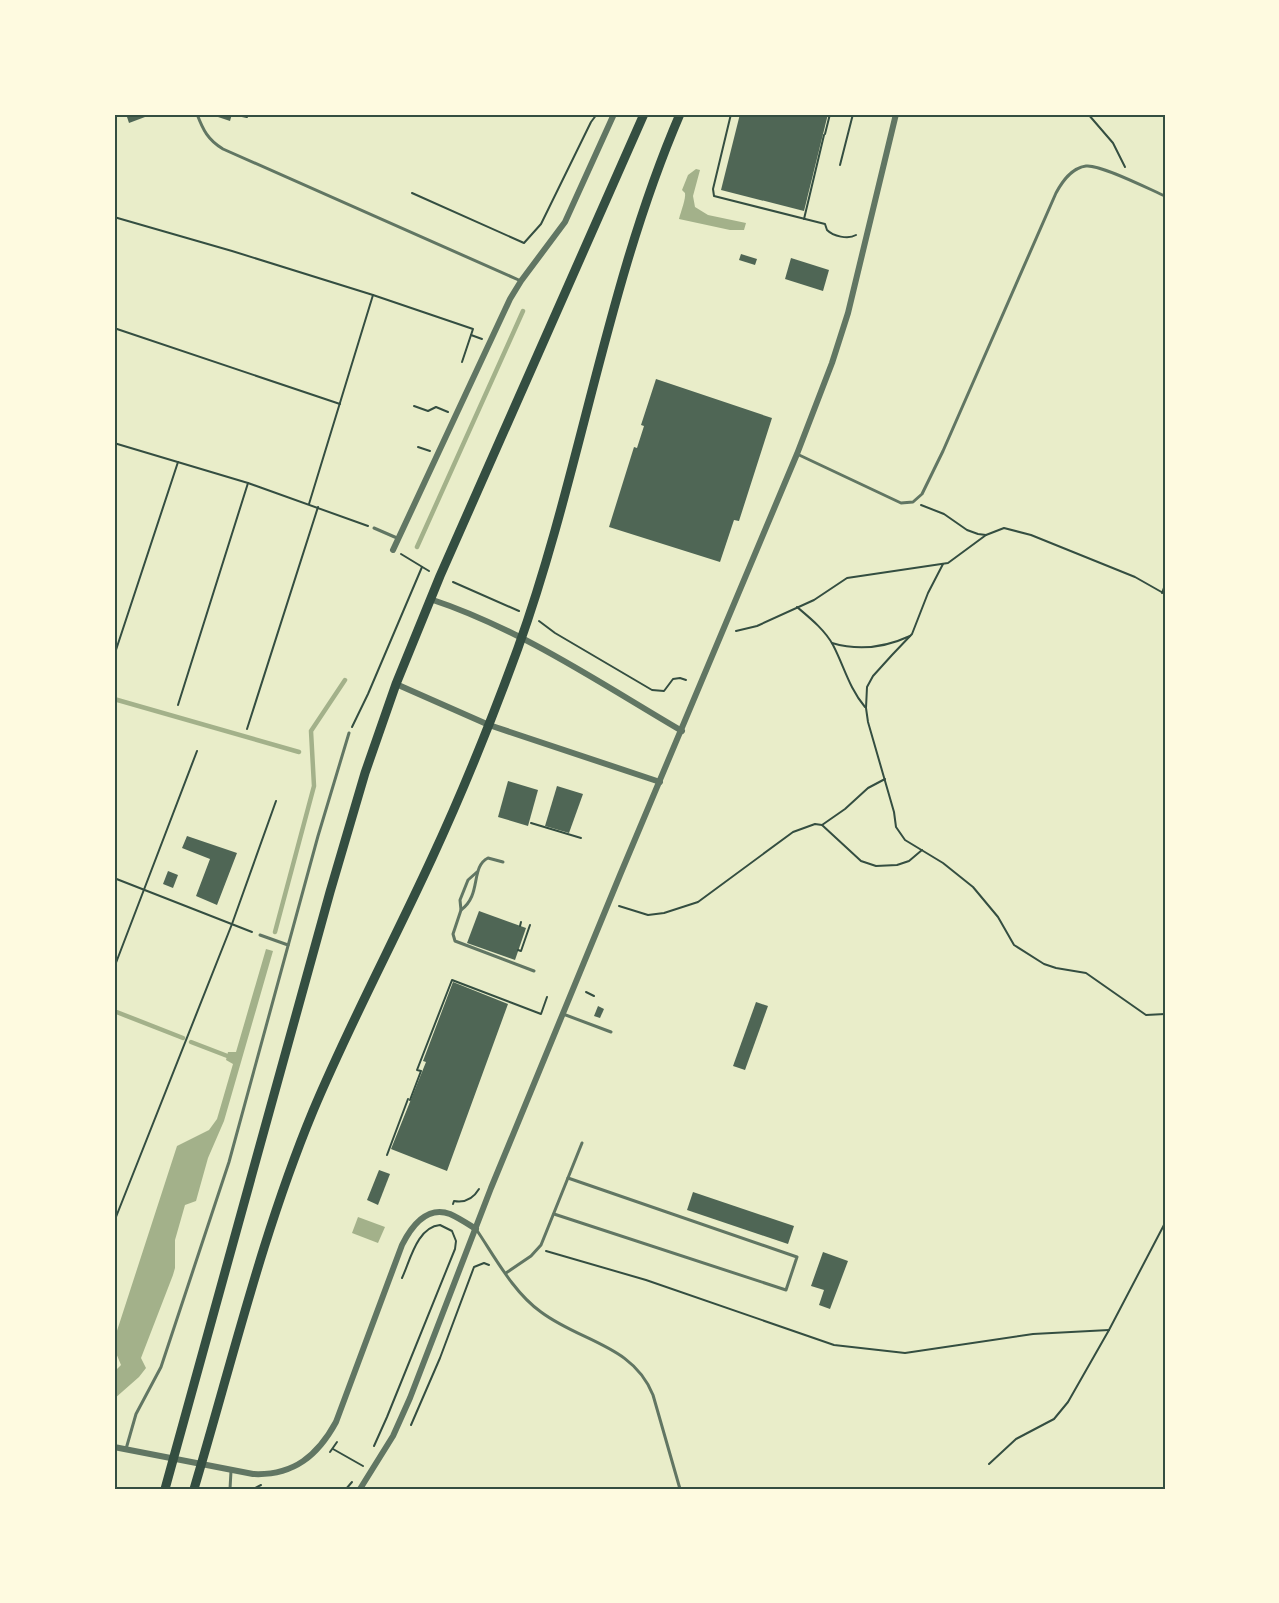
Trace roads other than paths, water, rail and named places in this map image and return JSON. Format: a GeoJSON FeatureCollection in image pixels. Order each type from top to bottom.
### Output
{"type":"FeatureCollection","features":[{"type":"Feature","properties":{"kind":"main road"},"geometry":{"type":"LineString","coordinates":[[165,1489],[364,773],[430,599],[644,114]]}},
{"type":"Feature","properties":{"kind":"main road"},"geometry":{"type":"LineString","coordinates":[[194,1489],[261,1253],[312,1113],[362,1001],[431,860],[489,725],[522,637],[560,516],[622,275],[680,114]]}},
{"type":"Feature","properties":{"kind":"street"},"geometry":{"type":"LineString","coordinates":[[393,550],[510,299],[565,222],[615,114]]}},
{"type":"Feature","properties":{"kind":"street"},"geometry":{"type":"LineString","coordinates":[[360,1489],[393,1436],[410,1398],[563,1014],[797,454],[832,363],[848,313],[896,114]]}},
{"type":"Feature","properties":{"kind":"street"},"geometry":{"type":"LineString","coordinates":[[430,599],[455,607],[522,637],[682,731]]}},
{"type":"Feature","properties":{"kind":"street"},"geometry":{"type":"LineString","coordinates":[[396,684],[489,725],[660,782]]}},
{"type":"Feature","properties":{"kind":"street"},"geometry":{"type":"LineString","coordinates":[[114,1447],[231,1471],[263,1474],[276,1473],[303,1461],[315,1453],[326,1441],[336,1422],[402,1245],[410,1230],[426,1216],[434,1213],[451,1214],[476,1229]]}},
{"type":"Feature","properties":{"kind":"lane"},"geometry":{"type":"LineString","coordinates":[[197,114],[206,136],[223,149],[521,281]]}},
{"type":"Feature","properties":{"kind":"lane"},"geometry":{"type":"LineString","coordinates":[[797,454],[901,502],[913,502],[922,494],[943,451],[1063,180],[1075,170],[1086,166],[1099,168],[1165,196]]}},
{"type":"Feature","properties":{"kind":"lane"},"geometry":{"type":"LineString","coordinates":[[374,528],[399,539]]}},
{"type":"Feature","properties":{"kind":"lane"},"geometry":{"type":"LineString","coordinates":[[126,1449],[136,1414],[161,1367],[230,1162],[318,836],[349,733]]}},
{"type":"Feature","properties":{"kind":"lane"},"geometry":{"type":"LineString","coordinates":[[502,862],[488,858],[481,862],[469,904],[462,910],[453,934],[457,943],[534,971]]}},
{"type":"Feature","properties":{"kind":"lane"},"geometry":{"type":"LineString","coordinates":[[462,910],[460,900],[468,880],[477,872]]}},
{"type":"Feature","properties":{"kind":"lane"},"geometry":{"type":"LineString","coordinates":[[260,935],[288,945]]}},
{"type":"Feature","properties":{"kind":"lane"},"geometry":{"type":"LineString","coordinates":[[563,1014],[611,1032]]}},
{"type":"Feature","properties":{"kind":"lane"},"geometry":{"type":"LineString","coordinates":[[506,1273],[537,1251],[545,1238],[582,1143]]}},
{"type":"Feature","properties":{"kind":"lane"},"geometry":{"type":"LineString","coordinates":[[554,1214],[786,1290],[797,1257],[568,1179]]}},
{"type":"Feature","properties":{"kind":"lane"},"geometry":{"type":"LineString","coordinates":[[476,1229],[517,1289],[541,1313],[629,1360],[639,1370],[648,1382],[653,1395],[680,1489]]}},
{"type":"Feature","properties":{"kind":"lane"},"geometry":{"type":"LineString","coordinates":[[230,1489],[231,1471]]}},
{"type":"Feature","properties":{"kind":"waterway"},"geometry":{"type":"LineString","coordinates":[[417,547],[523,311]]}},
{"type":"Feature","properties":{"kind":"waterway"},"geometry":{"type":"LineString","coordinates":[[275,932],[314,786],[311,731],[345,680]]}},
{"type":"Feature","properties":{"kind":"waterway"},"geometry":{"type":"LineString","coordinates":[[114,699],[299,752]]}},
{"type":"Feature","properties":{"kind":"waterway"},"geometry":{"type":"LineString","coordinates":[[114,1011],[183,1038]]}},
{"type":"Feature","properties":{"kind":"waterway"},"geometry":{"type":"LineString","coordinates":[[191,1042],[230,1057]]}}]}
